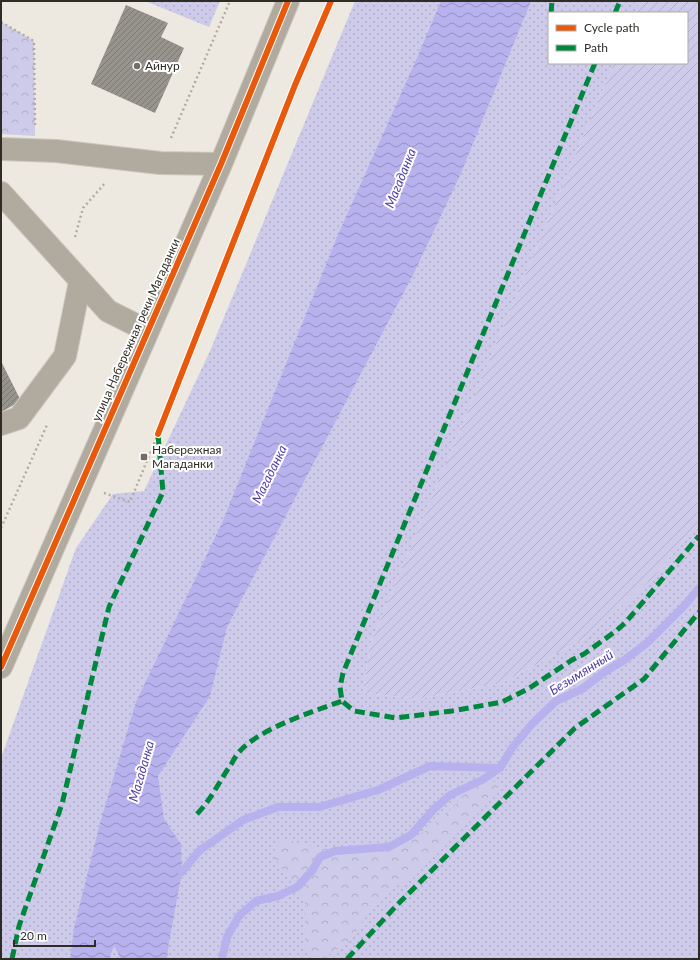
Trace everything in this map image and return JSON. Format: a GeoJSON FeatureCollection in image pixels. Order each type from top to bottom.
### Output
{"type":"FeatureCollection","features":[{"type":"Feature","properties":{"kind":"street","name":"улица Набережная реки Магаданки"},"geometry":{"type":"LineString","coordinates":[[1,667],[221,164],[288,1]]}},
{"type":"Feature","properties":{"kind":"street"},"geometry":{"type":"LineString","coordinates":[[1,149],[56,151],[160,163],[221,164]]}},
{"type":"Feature","properties":{"kind":"street"},"geometry":{"type":"LineString","coordinates":[[1,193],[80,282],[108,311],[148,331]]}},
{"type":"Feature","properties":{"kind":"street"},"geometry":{"type":"LineString","coordinates":[[1,424],[19,418],[65,356],[80,282]]}},
{"type":"Feature","properties":{"kind":"path"},"geometry":{"type":"LineString","coordinates":[[160,163],[230,1]]}},
{"type":"Feature","properties":{"kind":"path"},"geometry":{"type":"LineString","coordinates":[[1,22],[34,41],[35,128]]}},
{"type":"Feature","properties":{"kind":"path"},"geometry":{"type":"LineString","coordinates":[[74,242],[83,208],[109,180]]}},
{"type":"Feature","properties":{"kind":"path"},"geometry":{"type":"LineString","coordinates":[[1,528],[48,423]]}},
{"type":"Feature","properties":{"kind":"path"},"geometry":{"type":"LineString","coordinates":[[81,484],[130,502],[161,426]]}},
{"type":"Feature","properties":{"kind":"green space"},"geometry":{"type":"Polygon","coordinates":[[[145,1],[220,1],[209,27],[145,1]]]}},
{"type":"Feature","properties":{"kind":"green space"},"geometry":{"type":"Polygon","coordinates":[[[355,1],[640,1],[635,12],[548,12],[548,64],[614,64],[370,644],[363,693],[419,699],[502,683],[584,639],[653,578],[699,522],[699,959],[1,959],[1,758],[76,548],[113,494],[144,491],[210,351],[355,1]]]}},
{"type":"Feature","properties":{"kind":"green space"},"geometry":{"type":"Polygon","coordinates":[[[640,1],[699,1],[699,522],[653,578],[584,639],[502,683],[419,699],[363,693],[370,644],[614,64],[688,64],[688,12],[635,12],[640,1]]]}},
{"type":"Feature","properties":{"kind":"green space"},"geometry":{"type":"Polygon","coordinates":[[[1,22],[34,41],[35,136],[1,134],[1,22]]]}},
{"type":"Feature","properties":{"kind":"green space"},"geometry":{"type":"Polygon","coordinates":[[[482,775],[500,785],[439,850],[413,875],[378,899],[349,942],[322,959],[313,959],[305,946],[306,904],[275,858],[279,839],[300,842],[319,849],[391,850],[426,831],[452,808],[482,775]]]}},
{"type":"Feature","properties":{"kind":"water","name":"Магаданка"},"geometry":{"type":"Polygon","coordinates":[[[441,1],[531,1],[461,173],[414,273],[227,627],[210,696],[158,776],[164,819],[181,844],[182,872],[167,959],[121,959],[114,946],[109,959],[70,959],[74,928],[100,823],[136,702],[222,523],[337,237],[441,1]]]}},
{"type":"Feature","properties":{"kind":"building","name":"Айнур"},"geometry":{"type":"Polygon","coordinates":[[[126,5],[168,23],[161,37],[184,48],[155,113],[91,84],[126,5]]]}},
{"type":"Feature","properties":{"kind":"building"},"geometry":{"type":"Polygon","coordinates":[[[1,361],[21,401],[1,412],[1,361]]]}},
{"type":"Feature","properties":{"kind":"waterway","name":"Безымянный"},"geometry":{"type":"LineString","coordinates":[[222,959],[227,937],[239,916],[256,901],[278,896],[297,887],[312,871],[320,857],[335,851],[389,847],[411,835],[434,809],[450,795],[482,780],[500,768],[512,748],[533,723],[556,701],[582,689],[647,643],[685,605],[699,588]]}},
{"type":"Feature","properties":{"kind":"waterway"},"geometry":{"type":"LineString","coordinates":[[182,872],[199,851],[243,820],[278,807],[319,807],[378,790],[430,766],[500,768]]}},
{"type":"Feature","properties":{"kind":"marked path"},"geometry":{"type":"LineString","coordinates":[[551,12],[552,1]]}},
{"type":"Feature","properties":{"kind":"marked path"},"geometry":{"type":"LineString","coordinates":[[615,12],[620,1]]}},
{"type":"Feature","properties":{"kind":"marked path"},"geometry":{"type":"LineString","coordinates":[[595,64],[343,673],[340,687],[342,701],[354,711],[396,718],[452,711],[502,702],[528,689],[572,660],[584,654],[616,631],[626,622],[699,536]]}},
{"type":"Feature","properties":{"kind":"marked path"},"geometry":{"type":"LineString","coordinates":[[12,959],[19,926],[62,804],[109,607],[163,492],[158,434]]}},
{"type":"Feature","properties":{"kind":"marked path"},"geometry":{"type":"LineString","coordinates":[[347,959],[397,905],[575,728],[644,679],[699,612]]}},
{"type":"Feature","properties":{"kind":"marked path"},"geometry":{"type":"LineString","coordinates":[[197,814],[211,796],[237,755],[249,743],[274,728],[342,701]]}},
{"type":"Feature","properties":{"kind":"cycle path"},"geometry":{"type":"LineString","coordinates":[[1,667],[221,164],[288,1]]}},
{"type":"Feature","properties":{"kind":"cycle path"},"geometry":{"type":"LineString","coordinates":[[158,434],[295,85],[331,1]]}},
{"type":"Feature","properties":{"kind":"place","name":"Айнур"},"geometry":{"type":"Point","coordinates":[137,66]}},
{"type":"Feature","properties":{"kind":"place","name":"Набережная Магаданки"},"geometry":{"type":"Point","coordinates":[144,457]}}]}
